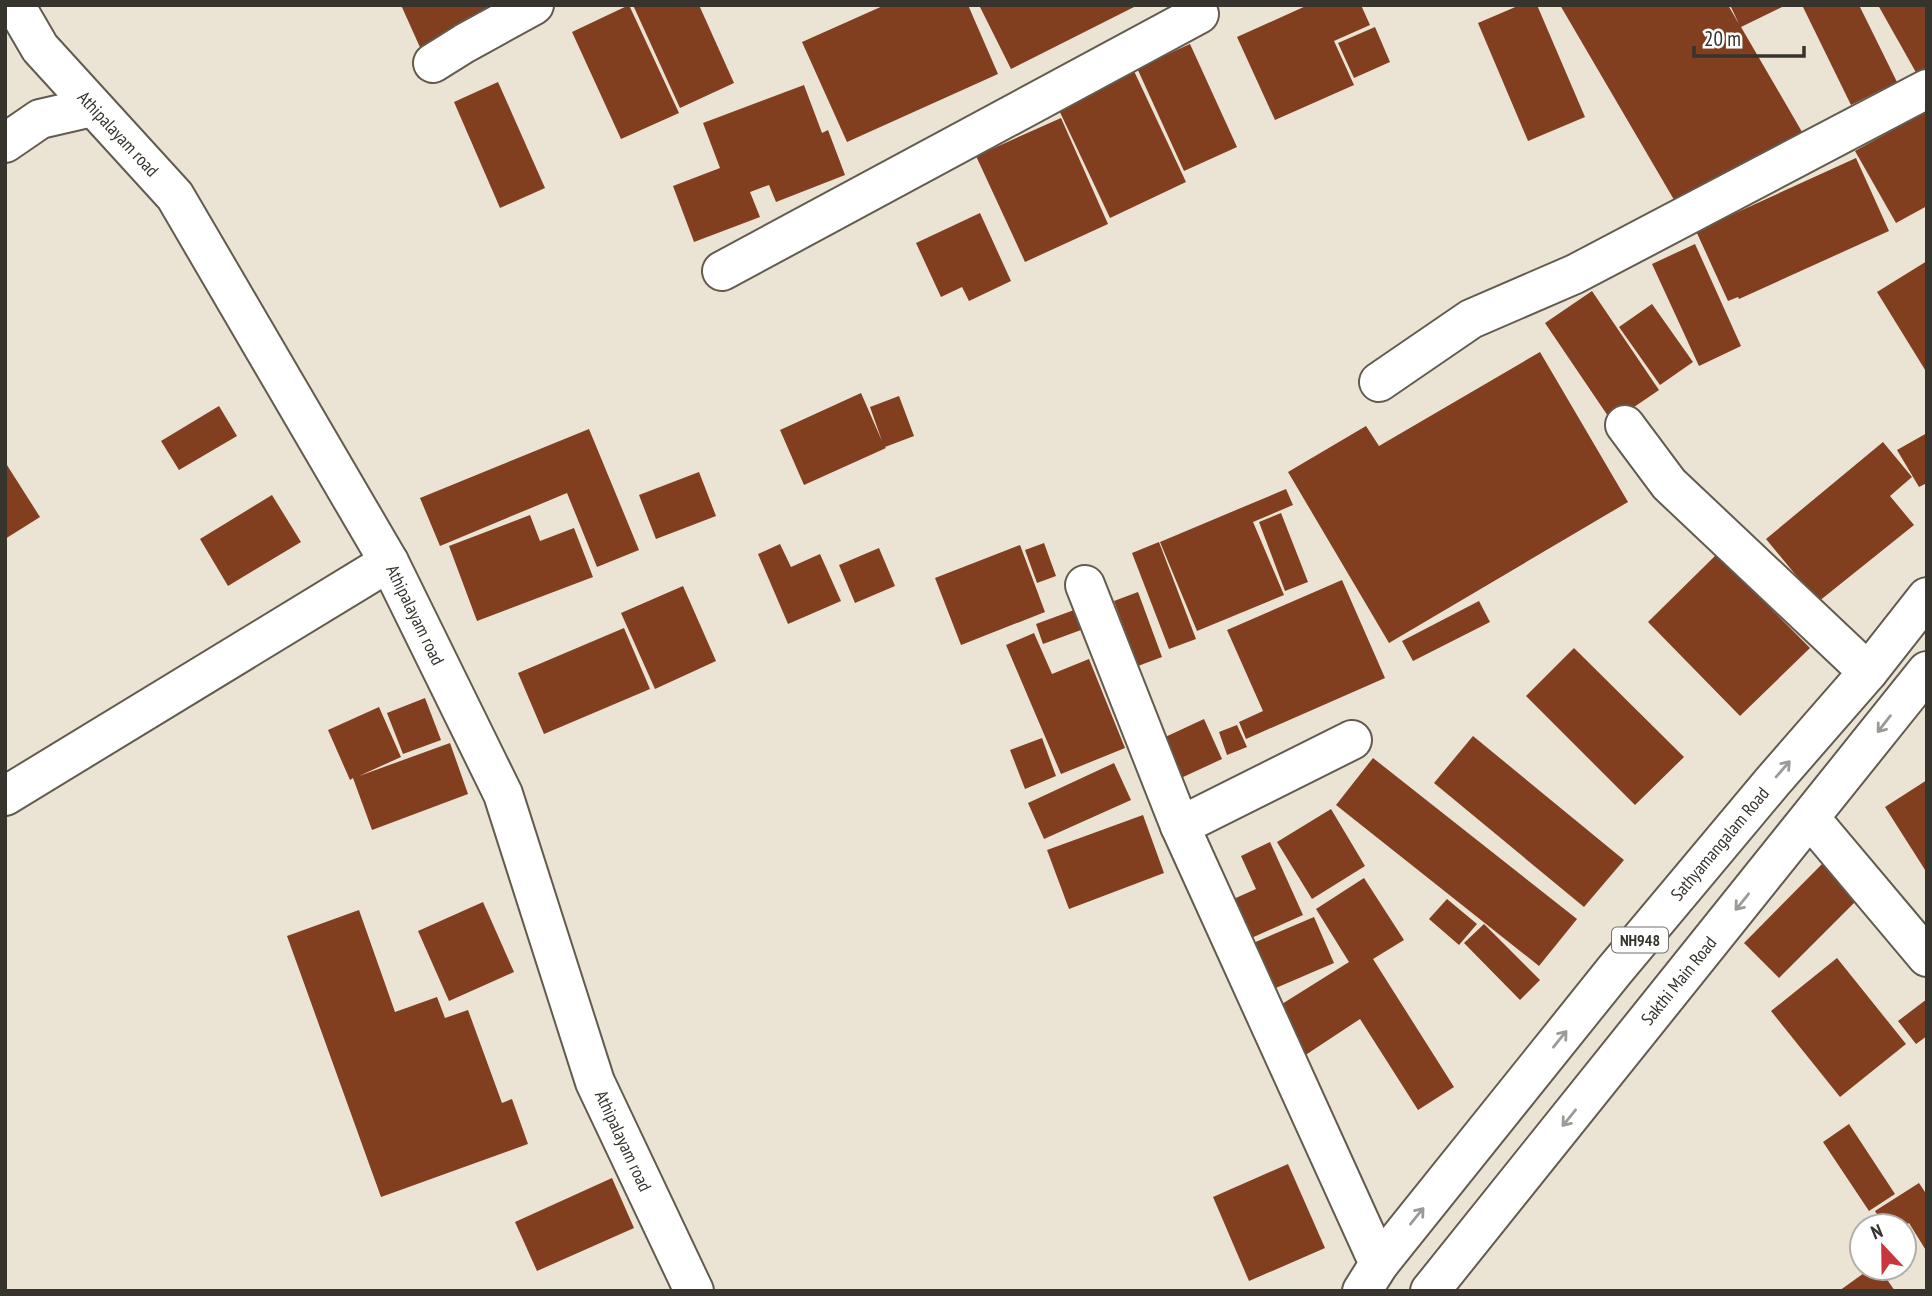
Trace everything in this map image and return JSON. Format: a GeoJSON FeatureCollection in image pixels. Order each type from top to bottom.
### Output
{"type":"FeatureCollection","features":[{"type":"Feature","properties":{"kind":"main road","name":"Athipalayam road"},"geometry":{"type":"LineString","coordinates":[[15,5],[40,48],[175,196],[389,562],[503,794],[595,1082],[694,1291]]}},
{"type":"Feature","properties":{"kind":"main road"},"geometry":{"type":"LineString","coordinates":[[433,63],[534,5]]}},
{"type":"Feature","properties":{"kind":"main road"},"geometry":{"type":"LineString","coordinates":[[722,271],[1199,14],[1194,5]]}},
{"type":"Feature","properties":{"kind":"main road"},"geometry":{"type":"LineString","coordinates":[[1379,382],[1471,319],[1575,274],[1927,89]]}},
{"type":"Feature","properties":{"kind":"main road"},"geometry":{"type":"LineString","coordinates":[[5,143],[40,119],[92,107]]}},
{"type":"Feature","properties":{"kind":"main road"},"geometry":{"type":"LineString","coordinates":[[1625,425],[1669,484],[1868,672]]}},
{"type":"Feature","properties":{"kind":"main road"},"geometry":{"type":"LineString","coordinates":[[5,796],[389,562]]}},
{"type":"Feature","properties":{"kind":"main road"},"geometry":{"type":"LineString","coordinates":[[1085,585],[1180,826],[1370,1278]]}},
{"type":"Feature","properties":{"kind":"main road","name":"Sathyamangalam Road"},"geometry":{"type":"LineString","coordinates":[[1370,1278],[1614,971],[1868,672],[1927,597]]}},
{"type":"Feature","properties":{"kind":"main road","name":"Sakthi Main Road"},"geometry":{"type":"LineString","coordinates":[[1430,1291],[1927,671]]}},
{"type":"Feature","properties":{"kind":"main road"},"geometry":{"type":"LineString","coordinates":[[1180,826],[1352,740]]}},
{"type":"Feature","properties":{"kind":"main road"},"geometry":{"type":"LineString","coordinates":[[1810,818],[1927,957]]}},
{"type":"Feature","properties":{"kind":"building"},"geometry":{"type":"Polygon","coordinates":[[[401,5],[530,5],[423,54],[401,5]]]}},
{"type":"Feature","properties":{"kind":"building"},"geometry":{"type":"Polygon","coordinates":[[[629,5],[679,113],[621,139],[572,32],[629,5]]]}},
{"type":"Feature","properties":{"kind":"building"},"geometry":{"type":"Polygon","coordinates":[[[633,5],[699,5],[734,83],[680,108],[633,5]]]}},
{"type":"Feature","properties":{"kind":"building"},"geometry":{"type":"Polygon","coordinates":[[[885,5],[968,5],[998,74],[847,142],[802,42],[885,5]]]}},
{"type":"Feature","properties":{"kind":"building"},"geometry":{"type":"Polygon","coordinates":[[[979,5],[1138,5],[1011,69],[979,5]]]}},
{"type":"Feature","properties":{"kind":"building"},"geometry":{"type":"Polygon","coordinates":[[[1308,5],[1361,5],[1370,25],[1334,41],[1354,85],[1275,120],[1237,37],[1308,5]]]}},
{"type":"Feature","properties":{"kind":"building"},"geometry":{"type":"Polygon","coordinates":[[[1520,5],[1537,5],[1585,117],[1528,141],[1478,23],[1520,5]]]}},
{"type":"Feature","properties":{"kind":"building"},"geometry":{"type":"Polygon","coordinates":[[[1560,5],[1728,5],[1739,24],[1730,5],[1786,5],[1741,27],[1805,137],[1680,210],[1560,5]]]}},
{"type":"Feature","properties":{"kind":"building"},"geometry":{"type":"Polygon","coordinates":[[[1802,5],[1859,5],[1897,82],[1851,105],[1802,5]]]}},
{"type":"Feature","properties":{"kind":"building"},"geometry":{"type":"Polygon","coordinates":[[[1878,5],[1927,5],[1927,71],[1918,76],[1878,5]]]}},
{"type":"Feature","properties":{"kind":"building"},"geometry":{"type":"Polygon","coordinates":[[[1375,27],[1390,62],[1354,78],[1338,43],[1375,27]]]}},
{"type":"Feature","properties":{"kind":"building"},"geometry":{"type":"Polygon","coordinates":[[[1190,44],[1237,147],[1184,171],[1137,68],[1190,44]]]}},
{"type":"Feature","properties":{"kind":"building"},"geometry":{"type":"Polygon","coordinates":[[[1134,71],[1186,182],[1110,218],[1058,108],[1134,71]]]}},
{"type":"Feature","properties":{"kind":"building"},"geometry":{"type":"Polygon","coordinates":[[[498,82],[545,188],[500,208],[454,102],[498,82]]]}},
{"type":"Feature","properties":{"kind":"building"},"geometry":{"type":"Polygon","coordinates":[[[804,85],[822,133],[828,130],[845,175],[776,202],[769,185],[750,192],[760,217],[694,242],[673,186],[720,168],[703,123],[804,85]]]}},
{"type":"Feature","properties":{"kind":"building"},"geometry":{"type":"Polygon","coordinates":[[[1927,111],[1927,206],[1896,223],[1855,151],[1927,111]]]}},
{"type":"Feature","properties":{"kind":"building"},"geometry":{"type":"Polygon","coordinates":[[[1061,118],[1108,224],[1025,262],[976,156],[1061,118]]]}},
{"type":"Feature","properties":{"kind":"building"},"geometry":{"type":"Polygon","coordinates":[[[1856,158],[1889,231],[1739,299],[1738,297],[1728,301],[1696,231],[1856,158]]]}},
{"type":"Feature","properties":{"kind":"building"},"geometry":{"type":"Polygon","coordinates":[[[980,213],[1011,281],[969,301],[962,287],[941,297],[916,243],[980,213]]]}},
{"type":"Feature","properties":{"kind":"building"},"geometry":{"type":"Polygon","coordinates":[[[1695,244],[1741,346],[1699,366],[1652,264],[1695,244]]]}},
{"type":"Feature","properties":{"kind":"building"},"geometry":{"type":"Polygon","coordinates":[[[1927,261],[1927,373],[1877,292],[1927,261]]]}},
{"type":"Feature","properties":{"kind":"building"},"geometry":{"type":"Polygon","coordinates":[[[1592,291],[1659,390],[1612,422],[1545,323],[1592,291]]]}},
{"type":"Feature","properties":{"kind":"building"},"geometry":{"type":"Polygon","coordinates":[[[1652,304],[1693,362],[1660,385],[1619,327],[1652,304]]]}},
{"type":"Feature","properties":{"kind":"building"},"geometry":{"type":"Polygon","coordinates":[[[1540,352],[1628,502],[1389,643],[1288,472],[1366,426],[1379,446],[1540,352]]]}},
{"type":"Feature","properties":{"kind":"building"},"geometry":{"type":"Polygon","coordinates":[[[861,393],[882,441],[870,407],[899,396],[914,436],[804,485],[780,430],[861,393]]]}},
{"type":"Feature","properties":{"kind":"building"},"geometry":{"type":"Polygon","coordinates":[[[219,406],[237,436],[179,470],[161,441],[219,406]]]}},
{"type":"Feature","properties":{"kind":"building"},"geometry":{"type":"Polygon","coordinates":[[[589,429],[639,550],[597,567],[567,493],[440,546],[420,498],[589,429]]]}},
{"type":"Feature","properties":{"kind":"building"},"geometry":{"type":"Polygon","coordinates":[[[1927,433],[1927,483],[1919,487],[1897,450],[1927,433]]]}},
{"type":"Feature","properties":{"kind":"building"},"geometry":{"type":"Polygon","coordinates":[[[1883,442],[1912,477],[1890,496],[1914,525],[1818,602],[1766,539],[1883,442]]]}},
{"type":"Feature","properties":{"kind":"building"},"geometry":{"type":"Polygon","coordinates":[[[5,462],[40,517],[5,539],[5,462]]]}},
{"type":"Feature","properties":{"kind":"building"},"geometry":{"type":"Polygon","coordinates":[[[699,472],[716,516],[656,539],[639,495],[699,472]]]}},
{"type":"Feature","properties":{"kind":"building"},"geometry":{"type":"Polygon","coordinates":[[[1286,489],[1293,505],[1253,522],[1284,595],[1197,631],[1160,542],[1286,489]]]}},
{"type":"Feature","properties":{"kind":"building"},"geometry":{"type":"Polygon","coordinates":[[[272,495],[301,542],[228,586],[200,539],[272,495]]]}},
{"type":"Feature","properties":{"kind":"building"},"geometry":{"type":"Polygon","coordinates":[[[1281,513],[1308,582],[1285,591],[1259,522],[1281,513]]]}},
{"type":"Feature","properties":{"kind":"building"},"geometry":{"type":"Polygon","coordinates":[[[530,515],[540,541],[574,528],[593,577],[477,621],[449,546],[530,515]]]}},
{"type":"Feature","properties":{"kind":"building"},"geometry":{"type":"Polygon","coordinates":[[[1159,542],[1196,639],[1169,649],[1132,553],[1159,542]]]}},
{"type":"Feature","properties":{"kind":"building"},"geometry":{"type":"Polygon","coordinates":[[[1044,543],[1056,576],[1037,583],[1025,550],[1044,543]]]}},
{"type":"Feature","properties":{"kind":"building"},"geometry":{"type":"Polygon","coordinates":[[[780,544],[791,567],[820,554],[841,601],[788,624],[758,554],[780,544]]]}},
{"type":"Feature","properties":{"kind":"building"},"geometry":{"type":"Polygon","coordinates":[[[1020,545],[1045,612],[961,645],[935,578],[1020,545]]]}},
{"type":"Feature","properties":{"kind":"building"},"geometry":{"type":"Polygon","coordinates":[[[879,548],[895,586],[855,603],[839,565],[879,548]]]}},
{"type":"Feature","properties":{"kind":"building"},"geometry":{"type":"Polygon","coordinates":[[[1717,554],[1810,648],[1740,716],[1648,622],[1717,554]]]}},
{"type":"Feature","properties":{"kind":"building"},"geometry":{"type":"Polygon","coordinates":[[[1342,580],[1385,678],[1246,739],[1239,722],[1263,711],[1227,630],[1342,580]]]}},
{"type":"Feature","properties":{"kind":"building"},"geometry":{"type":"Polygon","coordinates":[[[683,586],[716,661],[655,689],[621,613],[683,586]]]}},
{"type":"Feature","properties":{"kind":"building"},"geometry":{"type":"Polygon","coordinates":[[[1138,592],[1162,657],[1138,666],[1114,601],[1138,592]]]}},
{"type":"Feature","properties":{"kind":"building"},"geometry":{"type":"Polygon","coordinates":[[[1479,601],[1490,622],[1413,661],[1402,641],[1479,601]]]}},
{"type":"Feature","properties":{"kind":"building"},"geometry":{"type":"Polygon","coordinates":[[[1074,610],[1081,630],[1043,644],[1036,624],[1074,610]]]}},
{"type":"Feature","properties":{"kind":"building"},"geometry":{"type":"Polygon","coordinates":[[[624,628],[650,689],[544,734],[518,673],[624,628]]]}},
{"type":"Feature","properties":{"kind":"building"},"geometry":{"type":"Polygon","coordinates":[[[1034,633],[1052,674],[1089,659],[1125,748],[1061,774],[1006,645],[1034,633]]]}},
{"type":"Feature","properties":{"kind":"building"},"geometry":{"type":"Polygon","coordinates":[[[1574,648],[1684,757],[1635,805],[1526,696],[1574,648]]]}},
{"type":"Feature","properties":{"kind":"building"},"geometry":{"type":"Polygon","coordinates":[[[425,698],[441,740],[403,754],[387,713],[425,698]]]}},
{"type":"Feature","properties":{"kind":"building"},"geometry":{"type":"Polygon","coordinates":[[[379,707],[401,757],[359,776],[450,743],[468,794],[372,830],[353,778],[350,780],[328,730],[379,707]]]}},
{"type":"Feature","properties":{"kind":"building"},"geometry":{"type":"Polygon","coordinates":[[[1204,719],[1222,759],[1181,778],[1163,738],[1204,719]]]}},
{"type":"Feature","properties":{"kind":"building"},"geometry":{"type":"Polygon","coordinates":[[[1237,725],[1247,747],[1227,755],[1219,732],[1237,725]]]}},
{"type":"Feature","properties":{"kind":"building"},"geometry":{"type":"Polygon","coordinates":[[[1473,736],[1624,860],[1584,907],[1434,783],[1473,736]]]}},
{"type":"Feature","properties":{"kind":"building"},"geometry":{"type":"Polygon","coordinates":[[[1042,738],[1056,776],[1025,789],[1010,750],[1042,738]]]}},
{"type":"Feature","properties":{"kind":"building"},"geometry":{"type":"Polygon","coordinates":[[[1373,758],[1577,919],[1539,966],[1336,805],[1373,758]]]}},
{"type":"Feature","properties":{"kind":"building"},"geometry":{"type":"Polygon","coordinates":[[[1114,763],[1131,800],[1044,839],[1028,803],[1114,763]]]}},
{"type":"Feature","properties":{"kind":"building"},"geometry":{"type":"Polygon","coordinates":[[[1927,780],[1927,873],[1885,807],[1927,780]]]}},
{"type":"Feature","properties":{"kind":"building"},"geometry":{"type":"Polygon","coordinates":[[[1331,809],[1365,866],[1312,899],[1277,842],[1331,809]]]}},
{"type":"Feature","properties":{"kind":"building"},"geometry":{"type":"Polygon","coordinates":[[[1143,815],[1164,873],[1069,909],[1047,850],[1143,815]]]}},
{"type":"Feature","properties":{"kind":"building"},"geometry":{"type":"Polygon","coordinates":[[[1270,842],[1303,915],[1247,940],[1229,901],[1256,889],[1241,856],[1270,842]]]}},
{"type":"Feature","properties":{"kind":"building"},"geometry":{"type":"Polygon","coordinates":[[[1824,862],[1860,897],[1779,978],[1744,943],[1824,862]]]}},
{"type":"Feature","properties":{"kind":"building"},"geometry":{"type":"Polygon","coordinates":[[[1364,878],[1404,940],[1373,959],[1454,1087],[1418,1110],[1360,1019],[1304,1056],[1274,1009],[1349,962],[1316,909],[1364,878]]]}},
{"type":"Feature","properties":{"kind":"building"},"geometry":{"type":"Polygon","coordinates":[[[1447,899],[1477,924],[1459,945],[1429,919],[1447,899]]]}},
{"type":"Feature","properties":{"kind":"building"},"geometry":{"type":"Polygon","coordinates":[[[483,902],[514,972],[449,1001],[418,931],[483,902]]]}},
{"type":"Feature","properties":{"kind":"building"},"geometry":{"type":"Polygon","coordinates":[[[359,910],[395,1012],[437,997],[445,1018],[468,1010],[502,1103],[512,1099],[528,1144],[381,1197],[287,936],[359,910]]]}},
{"type":"Feature","properties":{"kind":"building"},"geometry":{"type":"Polygon","coordinates":[[[1314,917],[1334,963],[1264,993],[1244,947],[1314,917]]]}},
{"type":"Feature","properties":{"kind":"building"},"geometry":{"type":"Polygon","coordinates":[[[1484,924],[1540,980],[1520,1000],[1464,943],[1484,924]]]}},
{"type":"Feature","properties":{"kind":"building"},"geometry":{"type":"Polygon","coordinates":[[[1837,958],[1906,1044],[1840,1097],[1771,1011],[1837,958]]]}},
{"type":"Feature","properties":{"kind":"building"},"geometry":{"type":"Polygon","coordinates":[[[1927,999],[1927,1036],[1916,1044],[1898,1021],[1927,999]]]}},
{"type":"Feature","properties":{"kind":"building"},"geometry":{"type":"Polygon","coordinates":[[[1849,1124],[1895,1194],[1869,1211],[1823,1142],[1849,1124]]]}},
{"type":"Feature","properties":{"kind":"building"},"geometry":{"type":"Polygon","coordinates":[[[1288,1164],[1325,1248],[1249,1281],[1213,1197],[1288,1164]]]}},
{"type":"Feature","properties":{"kind":"building"},"geometry":{"type":"Polygon","coordinates":[[[612,1178],[634,1228],[537,1271],[515,1222],[612,1178]]]}},
{"type":"Feature","properties":{"kind":"building"},"geometry":{"type":"Polygon","coordinates":[[[1919,1183],[1927,1195],[1927,1252],[1918,1238],[1918,1212],[1875,1211],[1919,1183]]]}},
{"type":"Feature","properties":{"kind":"building"},"geometry":{"type":"Polygon","coordinates":[[[1852,1282],[1889,1282],[1895,1291],[1839,1291],[1852,1282]]]}}]}
